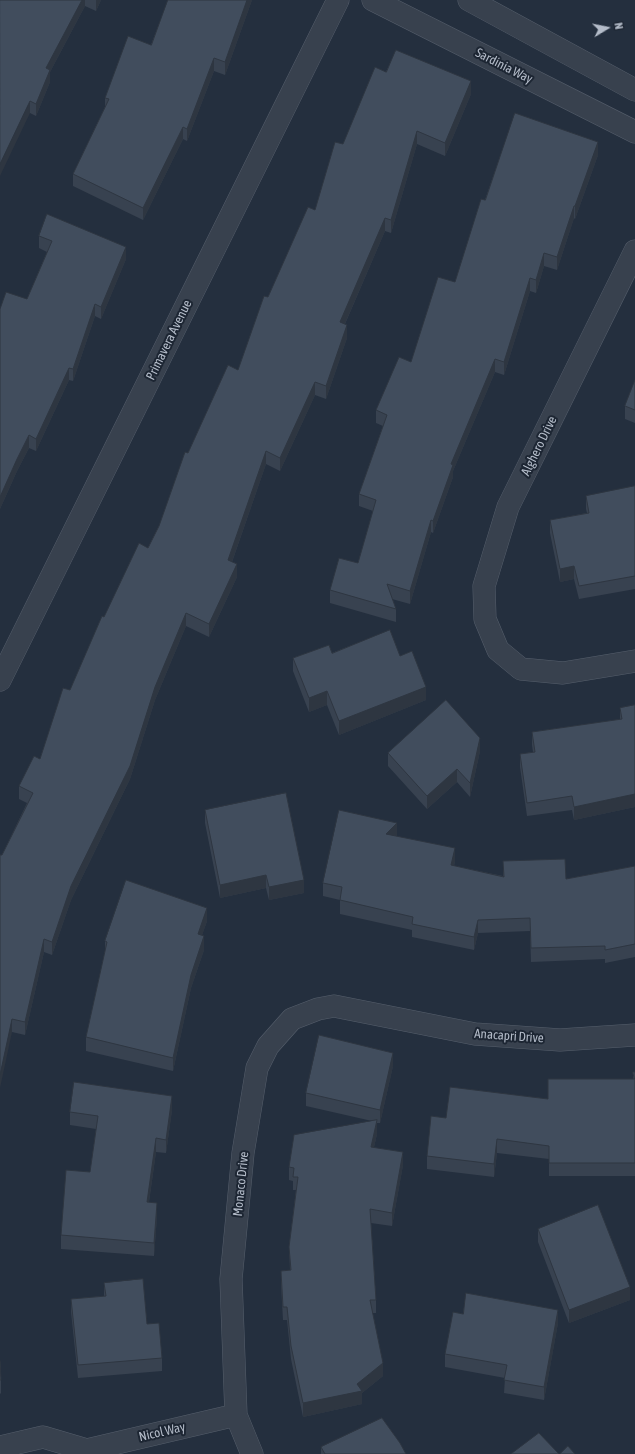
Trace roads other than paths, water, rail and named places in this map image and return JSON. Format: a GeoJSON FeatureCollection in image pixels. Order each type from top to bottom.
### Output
{"type":"FeatureCollection","features":[{"type":"Feature","properties":{"kind":"street","name":"Primavera Avenue"},"geometry":{"type":"LineString","coordinates":[[0,680],[338,0]]}},
{"type":"Feature","properties":{"kind":"street","name":"Sardinia Way"},"geometry":{"type":"LineString","coordinates":[[373,0],[635,132]]}},
{"type":"Feature","properties":{"kind":"street"},"geometry":{"type":"LineString","coordinates":[[469,0],[635,90]]}},
{"type":"Feature","properties":{"kind":"street","name":"Alghero Drive"},"geometry":{"type":"LineString","coordinates":[[635,251],[508,508],[484,586],[485,619],[498,650],[521,669],[563,673],[635,661]]}},
{"type":"Feature","properties":{"kind":"street","name":"Monaco Drive"},"geometry":{"type":"LineString","coordinates":[[252,1454],[236,1415],[231,1279],[243,1153],[257,1068],[268,1046],[292,1019],[299,1016],[318,1009],[334,1006],[385,1016]]}},
{"type":"Feature","properties":{"kind":"street","name":"Anacapri Drive"},"geometry":{"type":"LineString","coordinates":[[385,1016],[475,1034],[560,1040],[635,1035]]}},
{"type":"Feature","properties":{"kind":"street","name":"Nicol Way"},"geometry":{"type":"LineString","coordinates":[[0,1447],[43,1438],[84,1452],[236,1415]]}}]}
